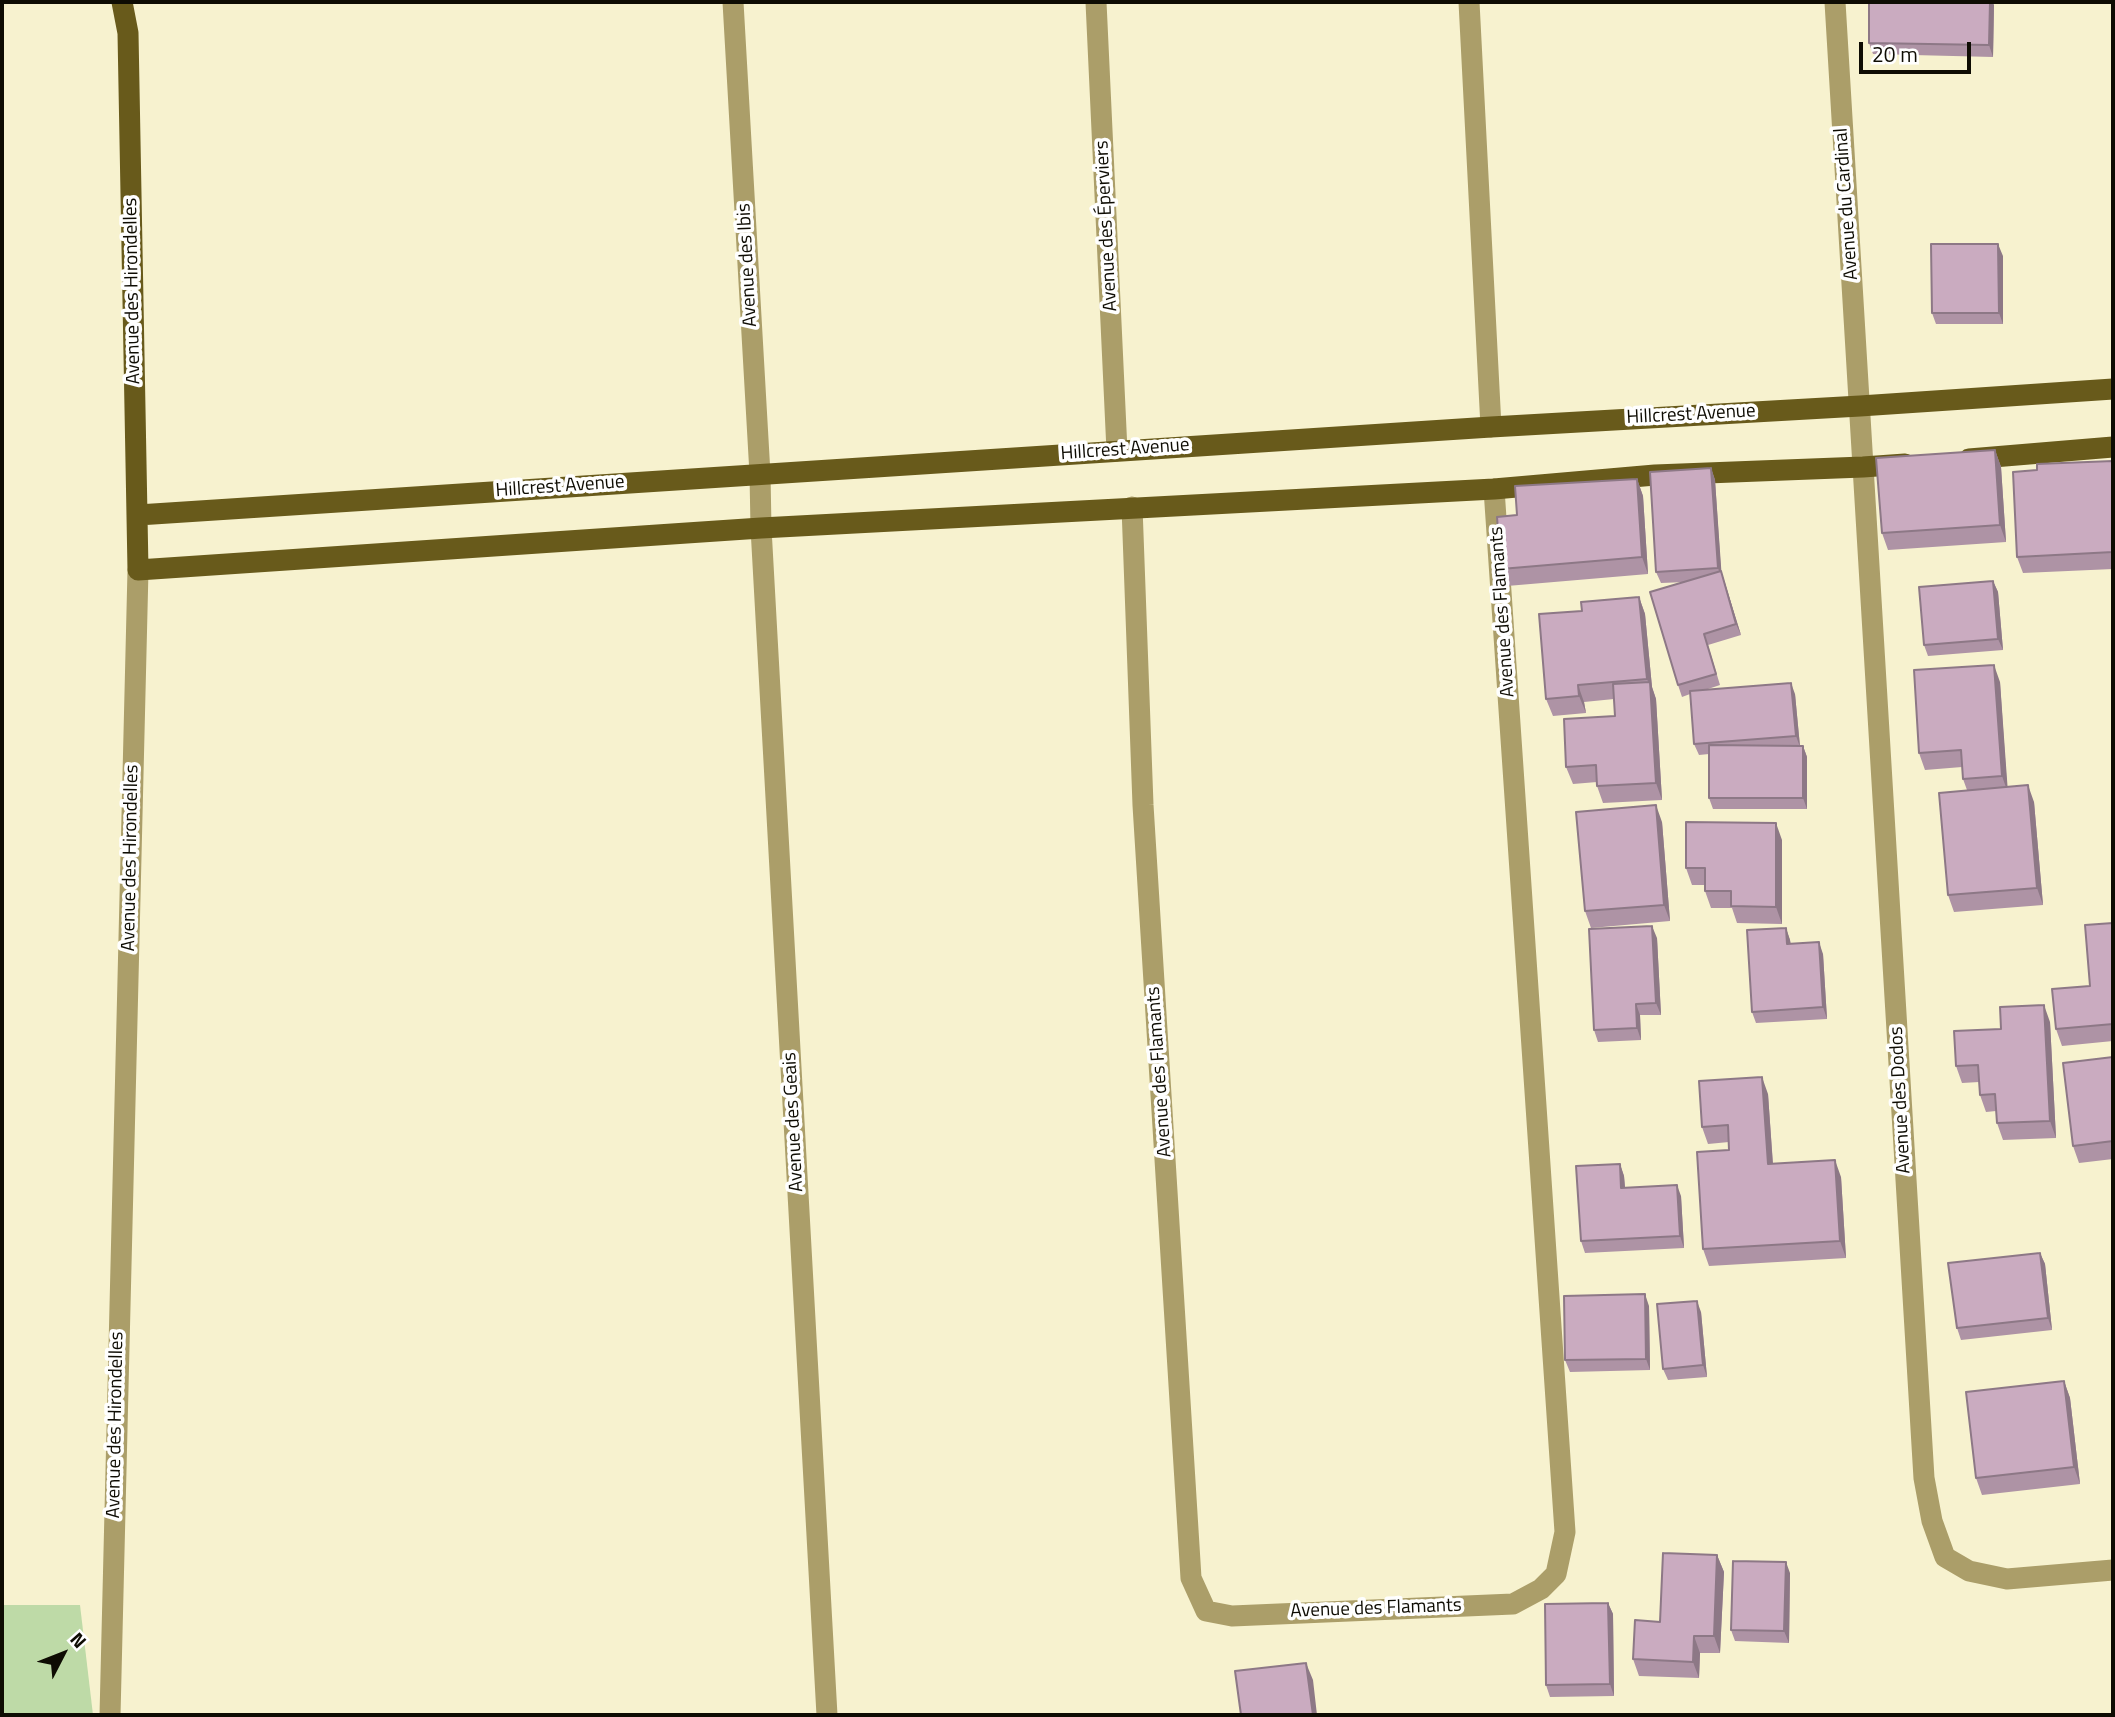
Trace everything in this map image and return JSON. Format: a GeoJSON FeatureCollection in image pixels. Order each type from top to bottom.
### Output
{"type":"FeatureCollection","features":[{"type":"Feature","properties":{"kind":"main road","name":"Avenue des Hirondelles"},"geometry":{"type":"LineString","coordinates":[[122,2],[128,33],[138,570]]}},
{"type":"Feature","properties":{"kind":"main road","name":"Hillcrest Avenue"},"geometry":{"type":"LineString","coordinates":[[138,515],[2113,389]]}},
{"type":"Feature","properties":{"kind":"main road"},"geometry":{"type":"LineString","coordinates":[[1946,461],[2113,447]]}},
{"type":"Feature","properties":{"kind":"main road"},"geometry":{"type":"LineString","coordinates":[[138,570],[761,528],[1494,489],[1655,475],[1919,463]]}},
{"type":"Feature","properties":{"kind":"street","name":"Avenue des Ibis"},"geometry":{"type":"LineString","coordinates":[[733,2],[761,528]]}},
{"type":"Feature","properties":{"kind":"street","name":"Avenue des Éperviers"},"geometry":{"type":"LineString","coordinates":[[1096,2],[1117,451]]}},
{"type":"Feature","properties":{"kind":"street"},"geometry":{"type":"LineString","coordinates":[[1469,2],[1491,427]]}},
{"type":"Feature","properties":{"kind":"street","name":"Avenue du Cardinal"},"geometry":{"type":"LineString","coordinates":[[1835,2],[1863,467]]}},
{"type":"Feature","properties":{"kind":"street","name":"Avenue des Dodos"},"geometry":{"type":"LineString","coordinates":[[1863,467],[1924,1478],[1932,1521],[1945,1557],[1969,1571],[2007,1579],[2113,1570]]}},
{"type":"Feature","properties":{"kind":"street","name":"Avenue des Flamants"},"geometry":{"type":"LineString","coordinates":[[1132,508],[1143,805],[1191,1578],[1206,1611],[1232,1616],[1513,1604],[1541,1589],[1556,1574],[1565,1532],[1494,489]]}},
{"type":"Feature","properties":{"kind":"street","name":"Avenue des Geais"},"geometry":{"type":"LineString","coordinates":[[761,528],[827,1715]]}},
{"type":"Feature","properties":{"kind":"street","name":"Avenue des Hirondelles"},"geometry":{"type":"LineString","coordinates":[[110,1715],[138,570]]}},
{"type":"Feature","properties":{"kind":"green space"},"geometry":{"type":"Polygon","coordinates":[[[2,1605],[80,1605],[93,1715],[2,1715],[2,1605]]]}},
{"type":"Feature","properties":{"kind":"building"},"geometry":{"type":"Polygon","coordinates":[[[1869,2],[1990,2],[1989,45],[1869,43],[1869,2]]]}},
{"type":"Feature","properties":{"kind":"building"},"geometry":{"type":"Polygon","coordinates":[[[1931,244],[1998,244],[1999,313],[1932,313],[1931,244]]]}},
{"type":"Feature","properties":{"kind":"building"},"geometry":{"type":"Polygon","coordinates":[[[1995,450],[2000,525],[1882,533],[1876,458],[1995,450]]]}},
{"type":"Feature","properties":{"kind":"building"},"geometry":{"type":"Polygon","coordinates":[[[2113,461],[2113,552],[2017,557],[2013,472],[2037,470],[2037,464],[2113,461]]]}},
{"type":"Feature","properties":{"kind":"building"},"geometry":{"type":"Polygon","coordinates":[[[1711,468],[1718,568],[1656,572],[1650,472],[1711,468]]]}},
{"type":"Feature","properties":{"kind":"building"},"geometry":{"type":"Polygon","coordinates":[[[1637,479],[1642,557],[1501,569],[1497,517],[1517,515],[1515,486],[1637,479]]]}},
{"type":"Feature","properties":{"kind":"building"},"geometry":{"type":"Polygon","coordinates":[[[1721,571],[1736,624],[1704,634],[1716,674],[1678,685],[1650,592],[1721,571]]]}},
{"type":"Feature","properties":{"kind":"building"},"geometry":{"type":"Polygon","coordinates":[[[1993,581],[1998,639],[1924,645],[1919,587],[1993,581]]]}},
{"type":"Feature","properties":{"kind":"building"},"geometry":{"type":"Polygon","coordinates":[[[1639,597],[1647,679],[1578,685],[1579,696],[1546,699],[1539,614],[1582,611],[1581,602],[1639,597]]]}},
{"type":"Feature","properties":{"kind":"building"},"geometry":{"type":"Polygon","coordinates":[[[1994,665],[2002,776],[1963,779],[1961,750],[1919,753],[1914,670],[1994,665]]]}},
{"type":"Feature","properties":{"kind":"building"},"geometry":{"type":"Polygon","coordinates":[[[1650,682],[1656,783],[1597,786],[1596,765],[1566,767],[1564,719],[1615,716],[1613,684],[1650,682]]]}},
{"type":"Feature","properties":{"kind":"building"},"geometry":{"type":"Polygon","coordinates":[[[1791,683],[1796,736],[1694,744],[1690,691],[1791,683]]]}},
{"type":"Feature","properties":{"kind":"building"},"geometry":{"type":"Polygon","coordinates":[[[1709,745],[1803,746],[1803,798],[1709,798],[1709,745]]]}},
{"type":"Feature","properties":{"kind":"building"},"geometry":{"type":"Polygon","coordinates":[[[2028,785],[2037,888],[1948,895],[1939,793],[2028,785]]]}},
{"type":"Feature","properties":{"kind":"building"},"geometry":{"type":"Polygon","coordinates":[[[1656,805],[1664,905],[1585,911],[1576,812],[1656,805]]]}},
{"type":"Feature","properties":{"kind":"building"},"geometry":{"type":"Polygon","coordinates":[[[1686,822],[1776,823],[1776,907],[1731,906],[1731,891],[1705,891],[1705,868],[1686,868],[1686,822]]]}},
{"type":"Feature","properties":{"kind":"building"},"geometry":{"type":"Polygon","coordinates":[[[2113,923],[2113,1024],[2056,1029],[2052,989],[2090,986],[2085,925],[2113,923]]]}},
{"type":"Feature","properties":{"kind":"building"},"geometry":{"type":"Polygon","coordinates":[[[1652,926],[1656,1003],[1636,1004],[1637,1028],[1594,1030],[1589,929],[1652,926]]]}},
{"type":"Feature","properties":{"kind":"building"},"geometry":{"type":"Polygon","coordinates":[[[1786,928],[1787,944],[1819,942],[1823,1007],[1752,1012],[1747,930],[1786,928]]]}},
{"type":"Feature","properties":{"kind":"building"},"geometry":{"type":"Polygon","coordinates":[[[2044,1005],[2050,1121],[1997,1123],[1995,1094],[1980,1095],[1978,1065],[1956,1066],[1954,1031],[2001,1029],[2000,1007],[2044,1005]]]}},
{"type":"Feature","properties":{"kind":"building"},"geometry":{"type":"Polygon","coordinates":[[[2113,1057],[2113,1141],[2073,1146],[2063,1063],[2113,1057]]]}},
{"type":"Feature","properties":{"kind":"building"},"geometry":{"type":"Polygon","coordinates":[[[1762,1077],[1768,1164],[1835,1160],[1840,1241],[1703,1249],[1697,1152],[1729,1150],[1728,1125],[1702,1127],[1699,1081],[1762,1077]]]}},
{"type":"Feature","properties":{"kind":"building"},"geometry":{"type":"Polygon","coordinates":[[[1620,1164],[1621,1188],[1677,1185],[1680,1236],[1581,1241],[1576,1166],[1620,1164]]]}},
{"type":"Feature","properties":{"kind":"building"},"geometry":{"type":"Polygon","coordinates":[[[2040,1253],[2048,1318],[1957,1328],[1948,1263],[2040,1253]]]}},
{"type":"Feature","properties":{"kind":"building"},"geometry":{"type":"Polygon","coordinates":[[[1645,1294],[1646,1359],[1565,1360],[1564,1296],[1645,1294]]]}},
{"type":"Feature","properties":{"kind":"building"},"geometry":{"type":"Polygon","coordinates":[[[1697,1301],[1703,1365],[1663,1369],[1657,1304],[1697,1301]]]}},
{"type":"Feature","properties":{"kind":"building"},"geometry":{"type":"Polygon","coordinates":[[[2064,1381],[2074,1467],[1976,1478],[1966,1392],[2064,1381]]]}},
{"type":"Feature","properties":{"kind":"building"},"geometry":{"type":"Polygon","coordinates":[[[1663,1553],[1717,1555],[1714,1636],[1694,1636],[1693,1662],[1633,1659],[1635,1620],[1660,1622],[1663,1553]]]}},
{"type":"Feature","properties":{"kind":"building"},"geometry":{"type":"Polygon","coordinates":[[[1733,1561],[1786,1562],[1784,1631],[1731,1630],[1733,1561]]]}},
{"type":"Feature","properties":{"kind":"building"},"geometry":{"type":"Polygon","coordinates":[[[1608,1603],[1610,1684],[1546,1685],[1545,1604],[1608,1603]]]}},
{"type":"Feature","properties":{"kind":"building"},"geometry":{"type":"Polygon","coordinates":[[[1306,1663],[1313,1715],[1241,1715],[1235,1671],[1306,1663]]]}}]}
